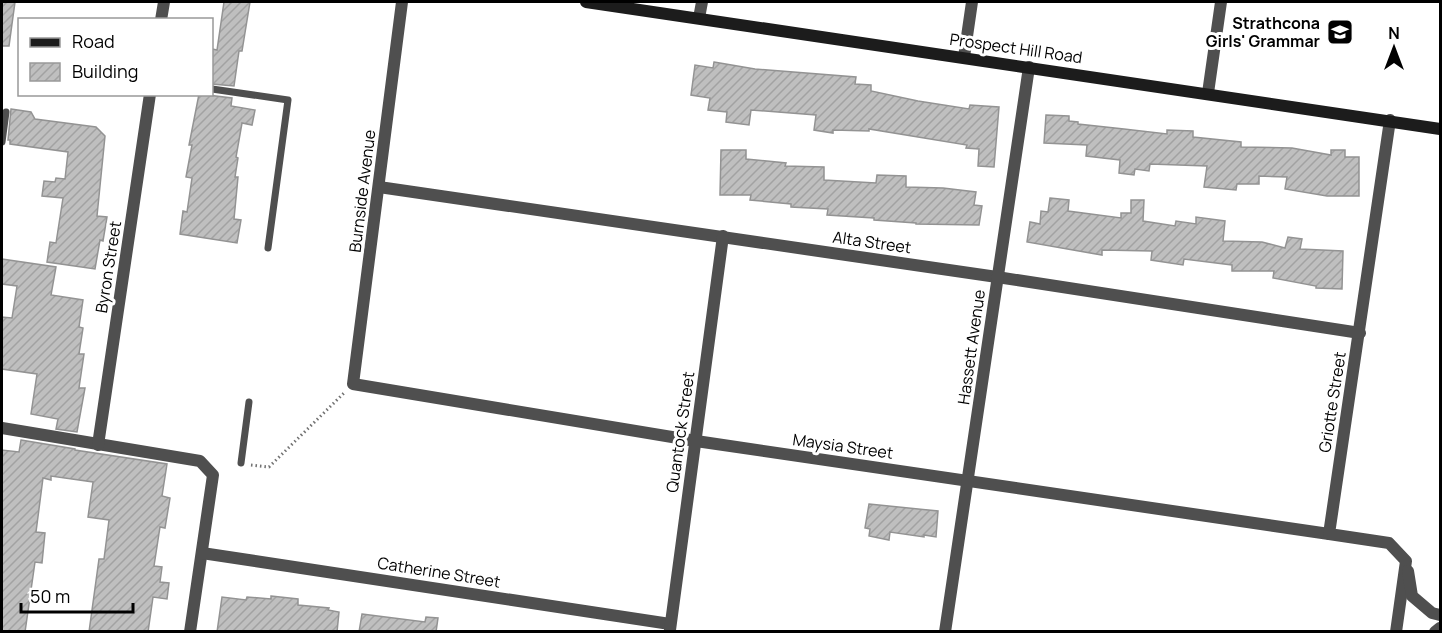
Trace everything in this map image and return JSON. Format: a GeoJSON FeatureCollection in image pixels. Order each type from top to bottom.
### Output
{"type":"FeatureCollection","features":[{"type":"Feature","properties":{"kind":"street"},"geometry":{"type":"LineString","coordinates":[[161,18],[164,2]]}},
{"type":"Feature","properties":{"kind":"street","name":"Burnside Avenue"},"geometry":{"type":"LineString","coordinates":[[353,384],[402,2]]}},
{"type":"Feature","properties":{"kind":"street","name":"Prospect Hill Road"},"geometry":{"type":"LineString","coordinates":[[585,2],[1440,129]]}},
{"type":"Feature","properties":{"kind":"street"},"geometry":{"type":"LineString","coordinates":[[699,18],[702,2]]}},
{"type":"Feature","properties":{"kind":"street"},"geometry":{"type":"LineString","coordinates":[[964,57],[972,2]]}},
{"type":"Feature","properties":{"kind":"street"},"geometry":{"type":"LineString","coordinates":[[1208,93],[1221,2]]}},
{"type":"Feature","properties":{"kind":"street","name":"Hassett Avenue"},"geometry":{"type":"LineString","coordinates":[[945,632],[1029,67]]}},
{"type":"Feature","properties":{"kind":"street","name":"Byron Street"},"geometry":{"type":"LineString","coordinates":[[98,445],[150,96]]}},
{"type":"Feature","properties":{"kind":"street","name":"Griotte Street"},"geometry":{"type":"LineString","coordinates":[[1329,534],[1390,120]]}},
{"type":"Feature","properties":{"kind":"street","name":"Alta Street"},"geometry":{"type":"LineString","coordinates":[[379,187],[723,236],[1360,333]]}},
{"type":"Feature","properties":{"kind":"street","name":"Quantock Street"},"geometry":{"type":"LineString","coordinates":[[670,628],[723,236]]}},
{"type":"Feature","properties":{"kind":"street","name":"Maysia Street"},"geometry":{"type":"LineString","coordinates":[[353,384],[696,441],[1329,534]]}},
{"type":"Feature","properties":{"kind":"street"},"geometry":{"type":"LineString","coordinates":[[2,428],[200,461],[213,474],[190,632]]}},
{"type":"Feature","properties":{"kind":"street"},"geometry":{"type":"LineString","coordinates":[[1329,534],[1389,543],[1406,561],[1412,596],[1432,613],[1440,615]]}},
{"type":"Feature","properties":{"kind":"street","name":"Catherine Street"},"geometry":{"type":"LineString","coordinates":[[202,553],[670,628]]}},
{"type":"Feature","properties":{"kind":"street"},"geometry":{"type":"LineString","coordinates":[[1396,632],[1406,561]]}},
{"type":"Feature","properties":{"kind":"street"},"geometry":{"type":"LineString","coordinates":[[1435,632],[1440,628]]}},
{"type":"Feature","properties":{"kind":"lane"},"geometry":{"type":"LineString","coordinates":[[213,89],[288,99],[268,248]]}},
{"type":"Feature","properties":{"kind":"lane"},"geometry":{"type":"LineString","coordinates":[[2,142],[6,112]]}},
{"type":"Feature","properties":{"kind":"lane"},"geometry":{"type":"LineString","coordinates":[[241,463],[249,402]]}},
{"type":"Feature","properties":{"kind":"path"},"geometry":{"type":"LineString","coordinates":[[241,463],[269,468],[353,384]]}},
{"type":"Feature","properties":{"kind":"building"},"geometry":{"type":"Polygon","coordinates":[[[2,2],[15,2],[9,46],[2,46],[2,2]]]}},
{"type":"Feature","properties":{"kind":"building"},"geometry":{"type":"Polygon","coordinates":[[[224,2],[250,2],[234,86],[213,84],[213,49],[217,50],[224,2]]]}},
{"type":"Feature","properties":{"kind":"building"},"geometry":{"type":"Polygon","coordinates":[[[714,62],[755,69],[856,77],[855,84],[871,85],[871,91],[918,101],[969,109],[970,105],[999,107],[994,167],[978,166],[979,149],[966,148],[967,145],[869,129],[869,131],[833,130],[833,133],[814,130],[816,115],[751,110],[749,125],[726,122],[727,112],[708,110],[710,98],[691,95],[695,65],[713,68],[714,62]]]}},
{"type":"Feature","properties":{"kind":"building"},"geometry":{"type":"Polygon","coordinates":[[[199,96],[232,98],[231,106],[255,110],[252,125],[242,123],[236,157],[238,158],[235,177],[238,177],[234,219],[241,220],[237,243],[180,234],[183,211],[187,212],[192,178],[186,177],[192,145],[189,145],[199,96]]]}},
{"type":"Feature","properties":{"kind":"building"},"geometry":{"type":"Polygon","coordinates":[[[11,109],[31,112],[35,119],[96,127],[105,136],[97,216],[107,217],[95,269],[47,262],[50,242],[56,243],[63,198],[42,196],[44,181],[55,182],[56,178],[65,179],[68,152],[10,144],[8,140],[11,109]]]}},
{"type":"Feature","properties":{"kind":"building"},"geometry":{"type":"Polygon","coordinates":[[[1046,115],[1069,116],[1069,121],[1078,122],[1078,124],[1167,134],[1167,130],[1193,131],[1193,137],[1241,142],[1241,147],[1292,148],[1331,155],[1331,150],[1345,150],[1345,157],[1359,157],[1359,196],[1327,196],[1285,189],[1287,177],[1259,176],[1259,184],[1237,184],[1236,190],[1204,187],[1207,166],[1150,164],[1149,171],[1135,169],[1134,175],[1119,173],[1120,160],[1086,156],[1087,145],[1044,143],[1046,115]]]}},
{"type":"Feature","properties":{"kind":"building"},"geometry":{"type":"Polygon","coordinates":[[[721,150],[746,150],[746,159],[786,163],[785,166],[824,167],[824,180],[876,183],[877,175],[906,176],[906,187],[976,192],[974,205],[982,206],[979,225],[916,224],[827,215],[828,209],[791,207],[791,204],[750,200],[751,195],[720,195],[721,150]]]}},
{"type":"Feature","properties":{"kind":"building"},"geometry":{"type":"Polygon","coordinates":[[[1050,198],[1069,200],[1068,211],[1121,218],[1121,213],[1131,213],[1131,200],[1144,200],[1143,221],[1175,226],[1176,221],[1196,224],[1196,217],[1225,221],[1223,241],[1262,242],[1285,248],[1288,237],[1302,239],[1300,249],[1343,251],[1342,289],[1316,288],[1316,286],[1273,278],[1274,271],[1232,271],[1232,265],[1184,259],[1183,265],[1151,260],[1152,251],[1102,250],[1102,255],[1027,242],[1030,222],[1040,224],[1041,211],[1048,212],[1050,198]]]}},
{"type":"Feature","properties":{"kind":"building"},"geometry":{"type":"Polygon","coordinates":[[[2,259],[56,267],[51,295],[83,300],[79,327],[83,328],[79,354],[84,354],[79,388],[85,388],[77,432],[56,429],[58,419],[31,414],[37,374],[2,369],[2,317],[12,318],[17,286],[2,284],[2,259]]]}},
{"type":"Feature","properties":{"kind":"building"},"geometry":{"type":"Polygon","coordinates":[[[21,440],[167,464],[162,496],[170,498],[165,528],[160,527],[154,566],[162,567],[160,582],[169,583],[167,599],[153,597],[148,632],[89,632],[99,559],[104,559],[109,520],[88,517],[93,482],[51,476],[51,480],[43,478],[36,532],[45,533],[42,563],[35,562],[25,632],[2,632],[2,450],[19,452],[21,440]]]}},
{"type":"Feature","properties":{"kind":"building"},"geometry":{"type":"Polygon","coordinates":[[[869,504],[938,511],[936,537],[890,532],[889,540],[869,536],[870,529],[865,528],[869,504]]]}},
{"type":"Feature","properties":{"kind":"building"},"geometry":{"type":"Polygon","coordinates":[[[271,596],[298,599],[298,605],[329,608],[328,610],[339,612],[337,632],[217,632],[222,597],[246,600],[247,597],[271,599],[271,596]]]}},
{"type":"Feature","properties":{"kind":"building"},"geometry":{"type":"Polygon","coordinates":[[[362,614],[425,622],[426,617],[438,618],[436,632],[359,632],[362,614]]]}},
{"type":"Feature","properties":{"kind":"place","name":"Strathcona Girls' Grammar"},"geometry":{"type":"Point","coordinates":[1340,32]}}]}
